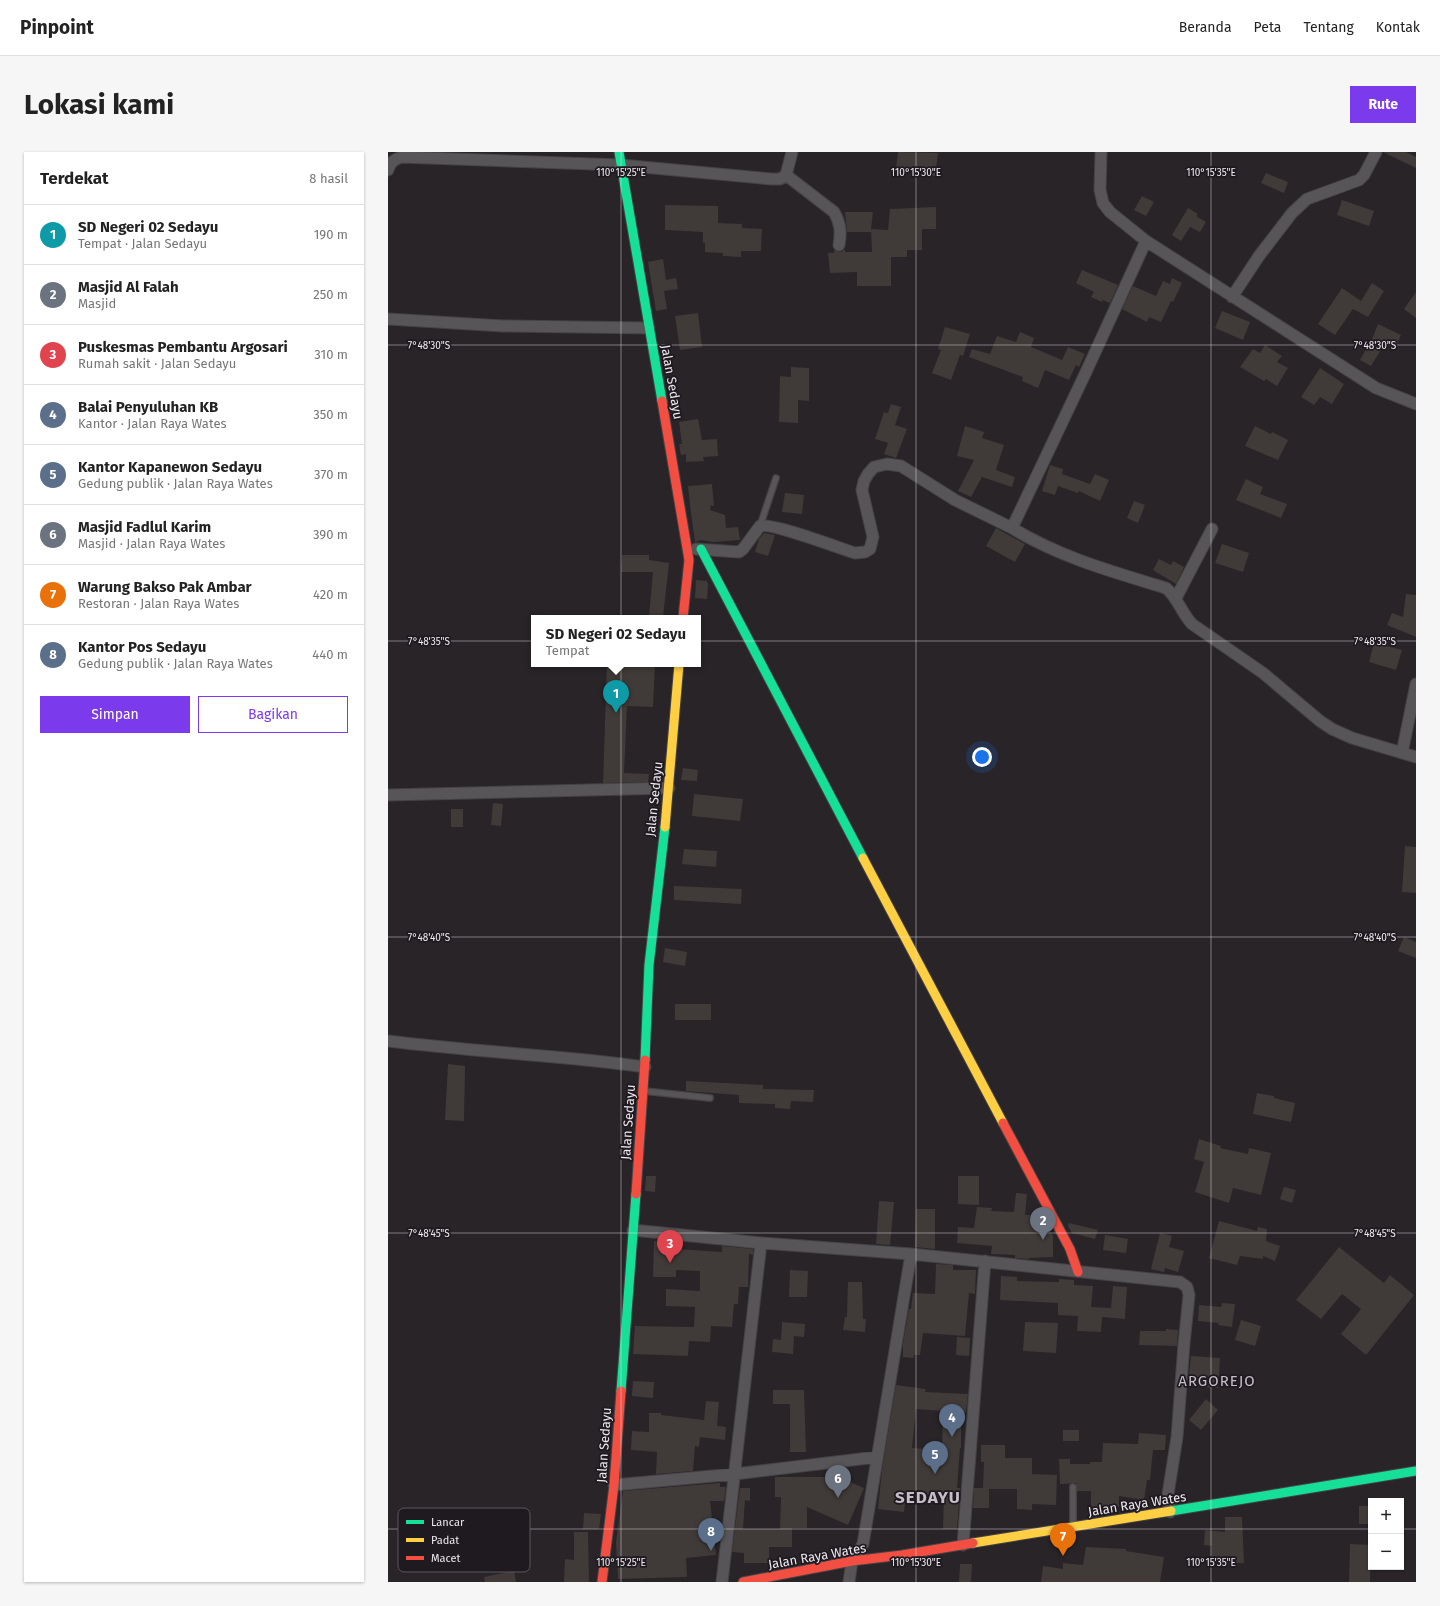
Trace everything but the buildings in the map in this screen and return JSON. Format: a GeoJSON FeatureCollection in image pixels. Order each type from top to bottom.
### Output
{"type":"FeatureCollection","features":[{"type":"Feature","properties":{"kind":"main road","name":"Jalan Sedayu"},"geometry":{"type":"LineString","coordinates":[[618,152],[687,549],[689,571],[683,615]]}},
{"type":"Feature","properties":{"kind":"main road"},"geometry":{"type":"LineString","coordinates":[[702,549],[851,836],[1070,1250],[1078,1272]]}},
{"type":"Feature","properties":{"kind":"main road","name":"Jalan Sedayu"},"geometry":{"type":"LineString","coordinates":[[602,1582],[614,1485],[645,1067],[649,965],[669,788],[679,667]]}},
{"type":"Feature","properties":{"kind":"main road","name":"Jalan Raya Wates"},"geometry":{"type":"LineString","coordinates":[[743,1582],[852,1562],[902,1556],[1416,1471]]}},
{"type":"Feature","properties":{"kind":"street"},"geometry":{"type":"LineString","coordinates":[[388,170],[389,165],[393,160],[400,157],[621,165],[780,179],[786,175],[792,152]]}},
{"type":"Feature","properties":{"kind":"street"},"geometry":{"type":"LineString","coordinates":[[1101,152],[1100,190],[1103,203],[1110,212],[1146,241],[1376,388],[1416,404]]}},
{"type":"Feature","properties":{"kind":"street"},"geometry":{"type":"LineString","coordinates":[[1232,297],[1259,256],[1292,213],[1311,198],[1359,180],[1376,152]]}},
{"type":"Feature","properties":{"kind":"street"},"geometry":{"type":"LineString","coordinates":[[786,175],[834,212],[839,220],[840,226],[839,246]]}},
{"type":"Feature","properties":{"kind":"street"},"geometry":{"type":"LineString","coordinates":[[1012,528],[1146,241]]}},
{"type":"Feature","properties":{"kind":"street"},"geometry":{"type":"LineString","coordinates":[[388,318],[503,326],[649,328]]}},
{"type":"Feature","properties":{"kind":"street"},"geometry":{"type":"LineString","coordinates":[[687,549],[739,552],[743,549],[760,526],[764,525],[855,553],[865,552],[870,549],[873,537],[862,490],[864,481],[874,467],[887,464],[901,466],[955,500],[1012,528],[1054,551],[1166,588],[1176,598],[1184,615],[1192,624],[1263,673],[1320,721],[1332,729],[1352,738],[1416,757]]}},
{"type":"Feature","properties":{"kind":"street"},"geometry":{"type":"LineString","coordinates":[[1176,598],[1212,529]]}},
{"type":"Feature","properties":{"kind":"street"},"geometry":{"type":"LineString","coordinates":[[1402,753],[1416,684]]}},
{"type":"Feature","properties":{"kind":"street"},"geometry":{"type":"LineString","coordinates":[[388,795],[669,788]]}},
{"type":"Feature","properties":{"kind":"street"},"geometry":{"type":"LineString","coordinates":[[388,1041],[477,1051],[606,1061],[645,1067]]}},
{"type":"Feature","properties":{"kind":"street"},"geometry":{"type":"LineString","coordinates":[[633,1230],[761,1243],[985,1260],[1078,1272],[1180,1282],[1187,1287],[1190,1295],[1184,1344],[1177,1437],[1168,1494],[1170,1512]]}},
{"type":"Feature","properties":{"kind":"street"},"geometry":{"type":"LineString","coordinates":[[722,1582],[761,1243]]}},
{"type":"Feature","properties":{"kind":"street"},"geometry":{"type":"LineString","coordinates":[[849,1582],[852,1562],[863,1544],[911,1254]]}},
{"type":"Feature","properties":{"kind":"street"},"geometry":{"type":"LineString","coordinates":[[963,1545],[985,1260]]}},
{"type":"Feature","properties":{"kind":"street"},"geometry":{"type":"LineString","coordinates":[[614,1485],[735,1474],[877,1457]]}},
{"type":"Feature","properties":{"kind":"lane"},"geometry":{"type":"LineString","coordinates":[[760,526],[776,478]]}},
{"type":"Feature","properties":{"kind":"lane"},"geometry":{"type":"LineString","coordinates":[[643,1091],[710,1098]]}},
{"type":"Feature","properties":{"kind":"lane"},"geometry":{"type":"LineString","coordinates":[[1073,1487],[1073,1527]]}},
{"type":"Feature","properties":{"kind":"traffic: fast"},"geometry":{"type":"LineString","coordinates":[[619,152],[662,401]]}},
{"type":"Feature","properties":{"kind":"traffic: fast"},"geometry":{"type":"LineString","coordinates":[[701,549],[863,858]]}},
{"type":"Feature","properties":{"kind":"traffic: fast"},"geometry":{"type":"LineString","coordinates":[[645,1060],[649,965],[665,827]]}},
{"type":"Feature","properties":{"kind":"traffic: fast"},"geometry":{"type":"LineString","coordinates":[[621,1391],[636,1194]]}},
{"type":"Feature","properties":{"kind":"traffic: fast"},"geometry":{"type":"LineString","coordinates":[[1171,1511],[1416,1471]]}},
{"type":"Feature","properties":{"kind":"traffic: slow"},"geometry":{"type":"LineString","coordinates":[[665,827],[679,667]]}},
{"type":"Feature","properties":{"kind":"traffic: slow"},"geometry":{"type":"LineString","coordinates":[[863,858],[1003,1123]]}},
{"type":"Feature","properties":{"kind":"traffic: slow"},"geometry":{"type":"LineString","coordinates":[[973,1543],[1171,1511]]}},
{"type":"Feature","properties":{"kind":"traffic: jam"},"geometry":{"type":"LineString","coordinates":[[662,401],[689,560],[683,615]]}},
{"type":"Feature","properties":{"kind":"traffic: jam"},"geometry":{"type":"LineString","coordinates":[[636,1194],[645,1060]]}},
{"type":"Feature","properties":{"kind":"traffic: jam"},"geometry":{"type":"LineString","coordinates":[[1003,1123],[1070,1249],[1078,1272]]}},
{"type":"Feature","properties":{"kind":"traffic: jam"},"geometry":{"type":"LineString","coordinates":[[602,1582],[614,1485],[621,1391]]}},
{"type":"Feature","properties":{"kind":"traffic: jam"},"geometry":{"type":"LineString","coordinates":[[743,1582],[852,1561],[902,1555],[973,1543]]}},
{"type":"Feature","properties":{"kind":"place","name":"SD Negeri 02 Sedayu"},"geometry":{"type":"Point","coordinates":[616,713]}},
{"type":"Feature","properties":{"kind":"place","name":"Masjid Al Falah"},"geometry":{"type":"Point","coordinates":[1043,1240]}},
{"type":"Feature","properties":{"kind":"place","name":"Puskesmas Pembantu Argosari"},"geometry":{"type":"Point","coordinates":[670,1263]}},
{"type":"Feature","properties":{"kind":"place","name":"Balai Penyuluhan KB"},"geometry":{"type":"Point","coordinates":[952,1437]}},
{"type":"Feature","properties":{"kind":"place","name":"Kantor Kapanewon Sedayu"},"geometry":{"type":"Point","coordinates":[935,1474]}},
{"type":"Feature","properties":{"kind":"place","name":"Masjid Fadlul Karim"},"geometry":{"type":"Point","coordinates":[838,1498]}},
{"type":"Feature","properties":{"kind":"place","name":"Kantor Pos Sedayu"},"geometry":{"type":"Point","coordinates":[711,1551]}},
{"type":"Feature","properties":{"kind":"place","name":"Warung Bakso Pak Ambar"},"geometry":{"type":"Point","coordinates":[1063,1556]}},
{"type":"Feature","properties":{"kind":"district","name":"ARGOREJO"},"geometry":{"type":"Point","coordinates":[1217,1381]}},
{"type":"Feature","properties":{"kind":"district","name":"SEDAYU"},"geometry":{"type":"Point","coordinates":[928,1497]}}]}
